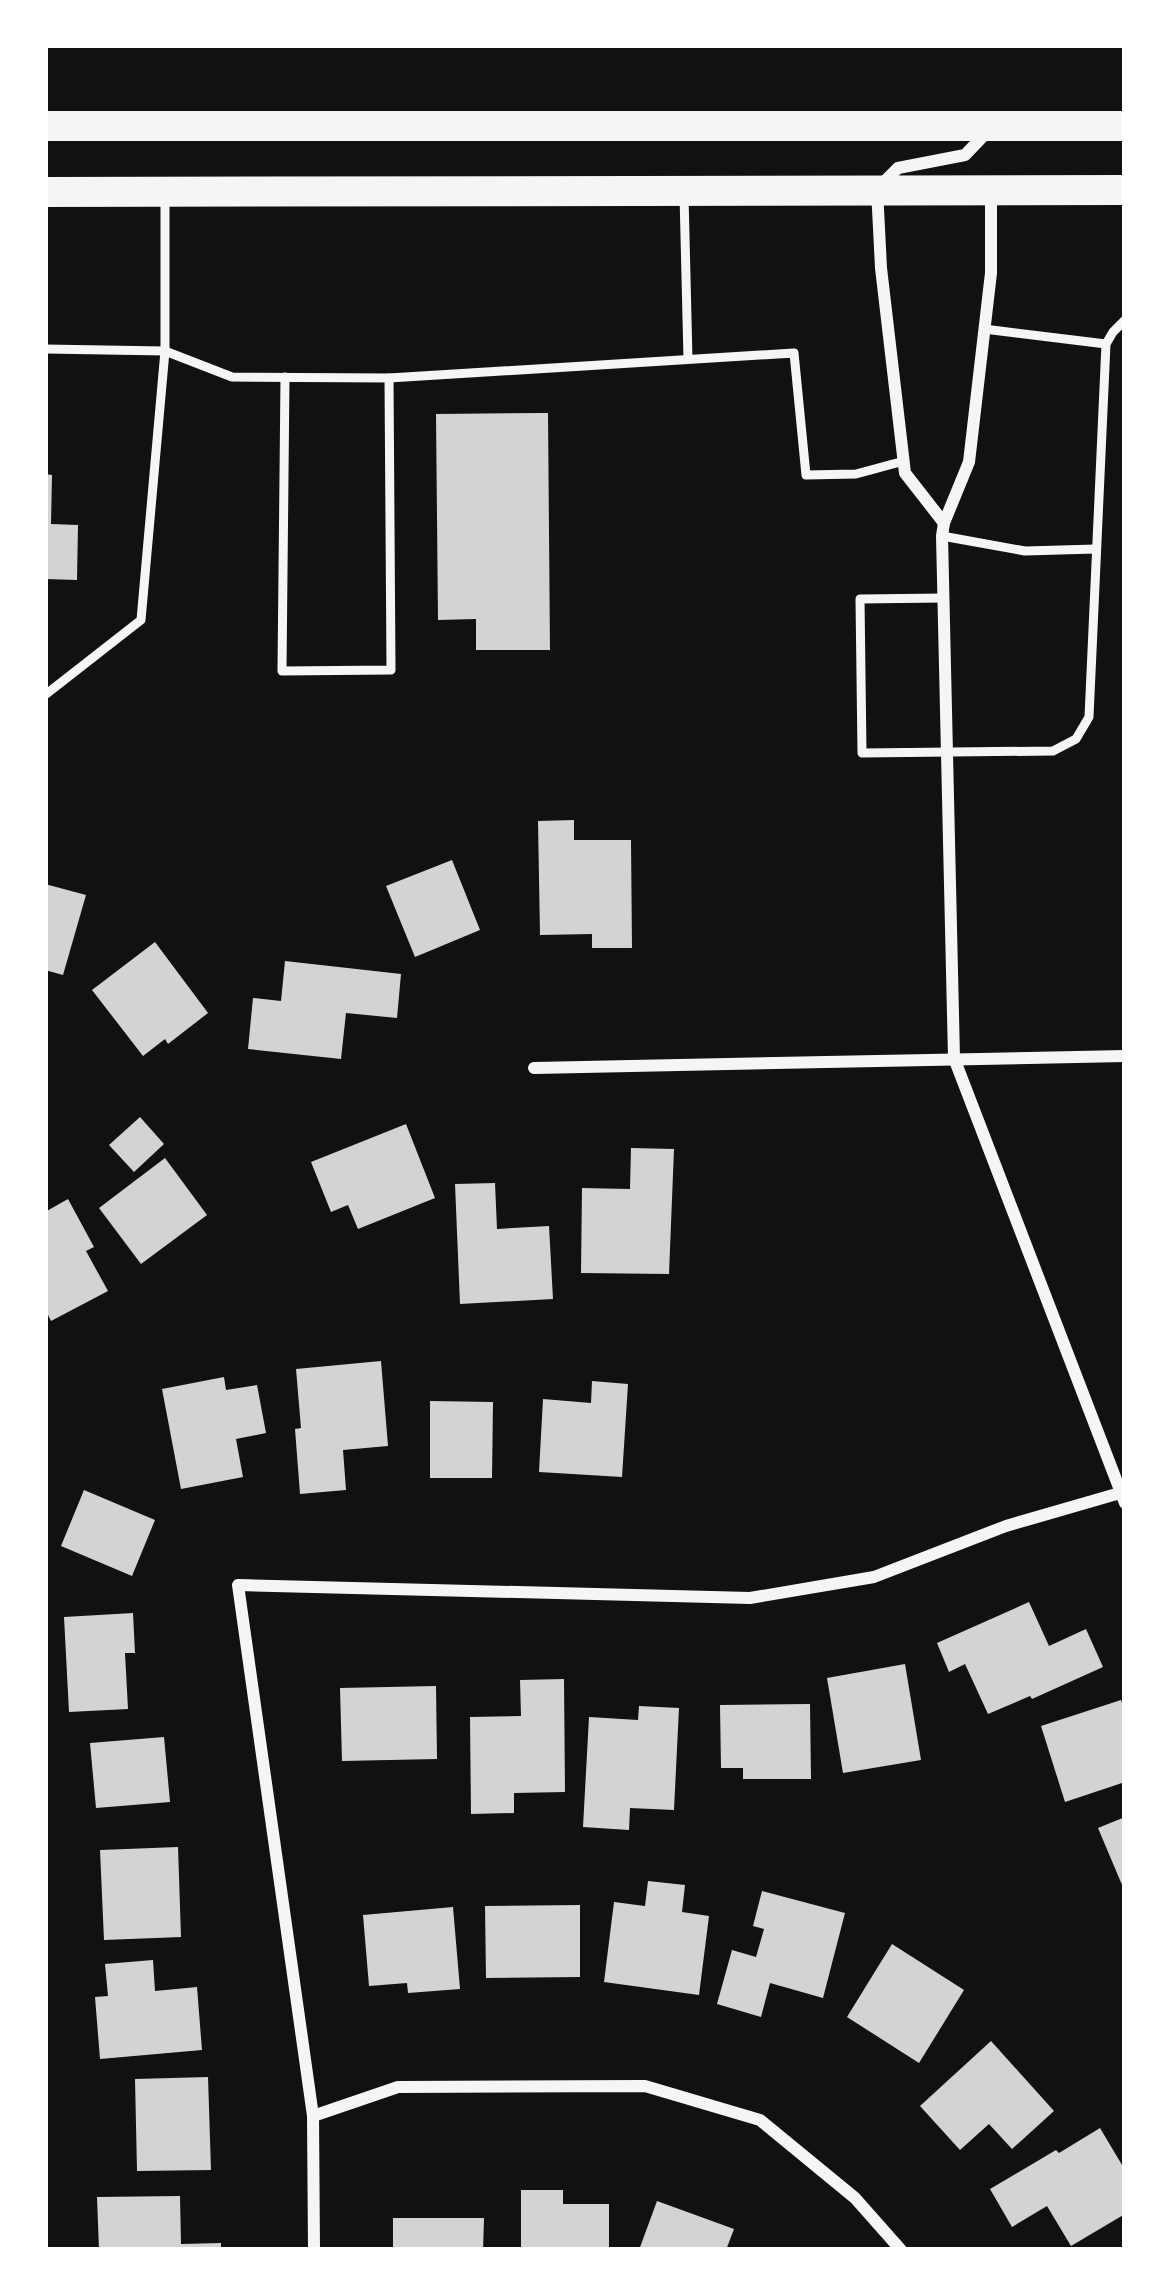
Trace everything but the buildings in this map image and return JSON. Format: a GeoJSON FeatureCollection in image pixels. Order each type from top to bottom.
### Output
{"type":"FeatureCollection","features":[{"type":"Feature","properties":{"kind":"main road"},"geometry":{"type":"LineString","coordinates":[[45,126],[1125,126]]}},
{"type":"Feature","properties":{"kind":"main road"},"geometry":{"type":"LineString","coordinates":[[45,191],[1125,190]]}},
{"type":"Feature","properties":{"kind":"street"},"geometry":{"type":"LineString","coordinates":[[943,530],[905,473],[880,268],[877,188],[898,168],[965,155],[992,125]]}},
{"type":"Feature","properties":{"kind":"street"},"geometry":{"type":"LineString","coordinates":[[314,2250],[313,2116],[238,1585],[750,1598],[874,1577],[1006,1526],[1123,1498],[953,1058],[943,530],[969,462],[991,273],[991,190]]}},
{"type":"Feature","properties":{"kind":"street"},"geometry":{"type":"LineString","coordinates":[[534,1068],[1125,1056]]}},
{"type":"Feature","properties":{"kind":"street"},"geometry":{"type":"LineString","coordinates":[[313,2116],[398,2087],[645,2086],[760,2120],[856,2198],[902,2250]]}},
{"type":"Feature","properties":{"kind":"lane"},"geometry":{"type":"LineString","coordinates":[[684,189],[688,359]]}},
{"type":"Feature","properties":{"kind":"lane"},"geometry":{"type":"LineString","coordinates":[[45,695],[140,620],[165,351],[165,191]]}},
{"type":"Feature","properties":{"kind":"lane"},"geometry":{"type":"LineString","coordinates":[[943,598],[860,598],[862,753],[1053,751],[1076,739],[1089,717],[1106,344],[1125,320]]}},
{"type":"Feature","properties":{"kind":"lane"},"geometry":{"type":"LineString","coordinates":[[984,329],[1106,344]]}},
{"type":"Feature","properties":{"kind":"lane"},"geometry":{"type":"LineString","coordinates":[[45,349],[165,351],[232,377],[389,378],[794,352],[806,475],[856,473],[904,461]]}},
{"type":"Feature","properties":{"kind":"lane"},"geometry":{"type":"LineString","coordinates":[[284,377],[282,671],[391,670],[389,378]]}},
{"type":"Feature","properties":{"kind":"lane"},"geometry":{"type":"LineString","coordinates":[[943,530],[1025,551],[1096,549]]}}]}
